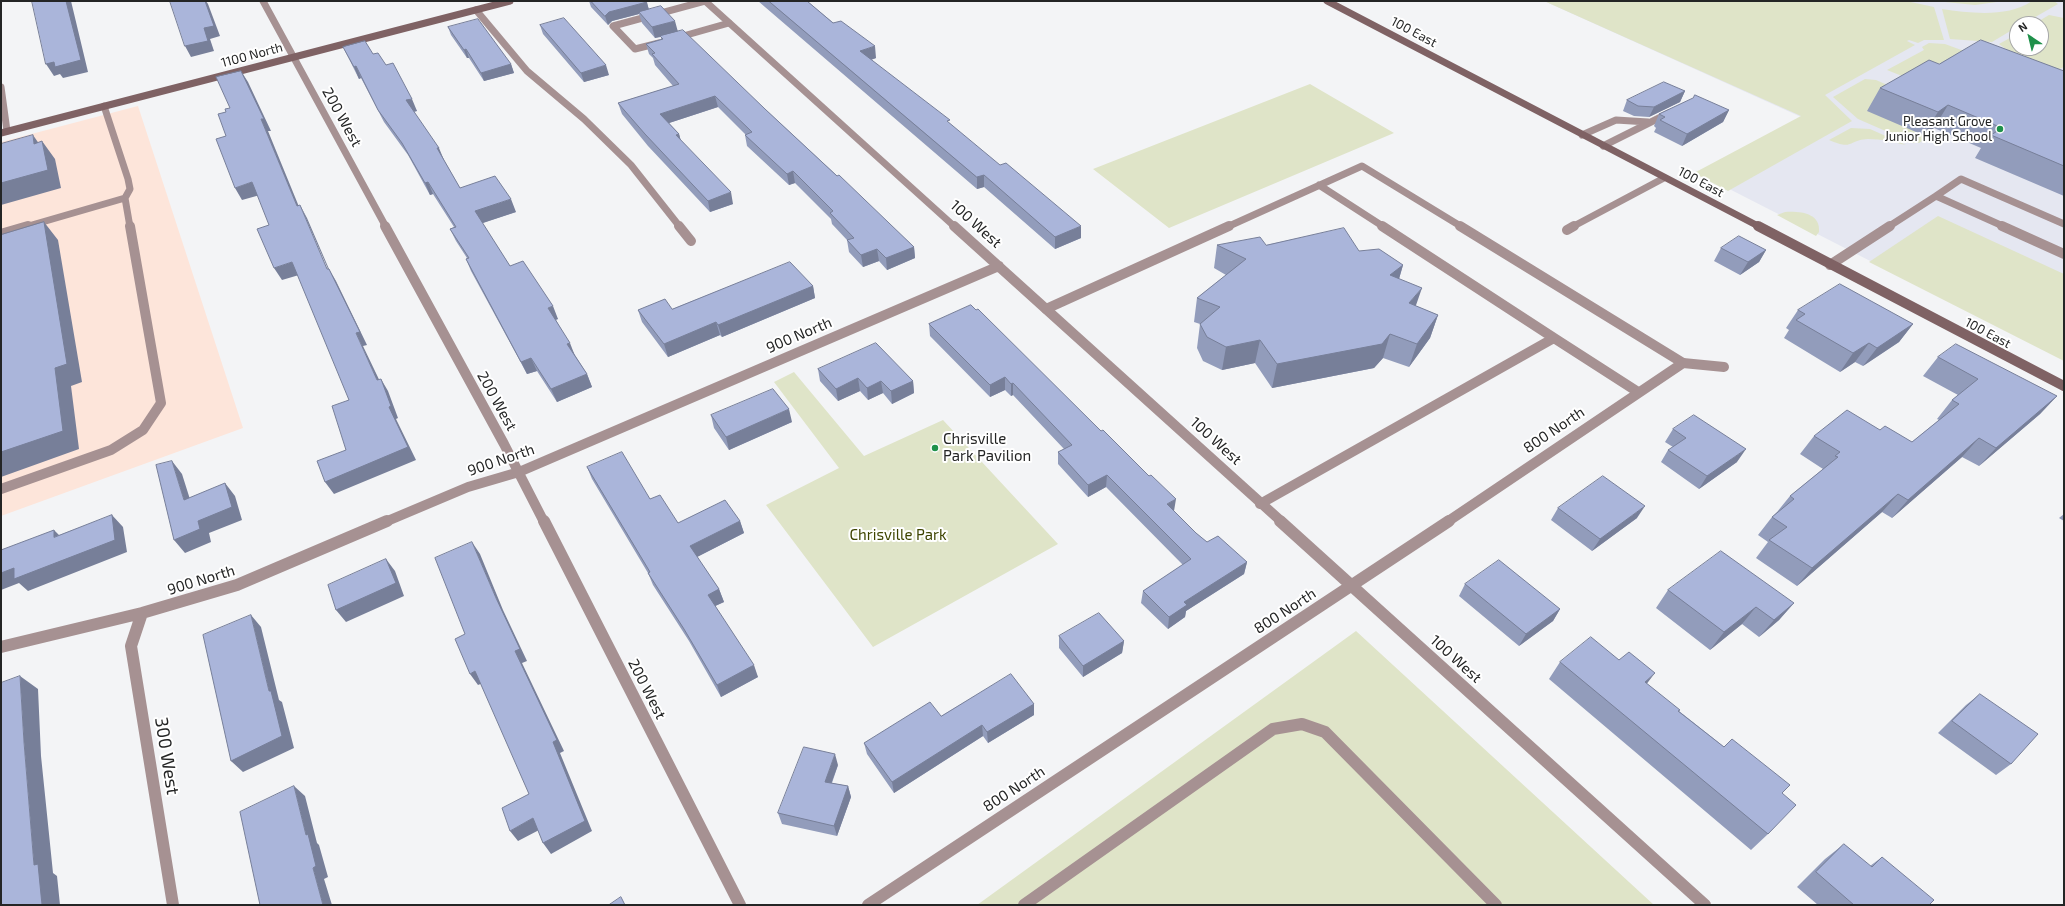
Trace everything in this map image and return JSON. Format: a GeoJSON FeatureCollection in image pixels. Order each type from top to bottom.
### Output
{"type":"FeatureCollection","features":[{"type":"Feature","properties":{"kind":"main road","name":"1100 North"},"geometry":{"type":"LineString","coordinates":[[4,132],[510,1]]}},
{"type":"Feature","properties":{"kind":"main road","name":"100 East"},"geometry":{"type":"LineString","coordinates":[[1326,1],[2064,386]]}},
{"type":"Feature","properties":{"kind":"street","name":"200 West"},"geometry":{"type":"LineString","coordinates":[[263,1],[519,472],[740,905]]}},
{"type":"Feature","properties":{"kind":"street"},"geometry":{"type":"LineString","coordinates":[[664,41],[635,49],[613,26],[705,1]]}},
{"type":"Feature","properties":{"kind":"street","name":"100 West"},"geometry":{"type":"LineString","coordinates":[[705,1],[1705,905]]}},
{"type":"Feature","properties":{"kind":"street"},"geometry":{"type":"LineString","coordinates":[[476,10],[527,71],[584,119],[631,165],[691,241]]}},
{"type":"Feature","properties":{"kind":"street"},"geometry":{"type":"LineString","coordinates":[[671,39],[729,23]]}},
{"type":"Feature","properties":{"kind":"street"},"geometry":{"type":"LineString","coordinates":[[1,87],[4,132]]}},
{"type":"Feature","properties":{"kind":"street"},"geometry":{"type":"LineString","coordinates":[[1,234],[124,198],[130,189],[128,179],[104,106]]}},
{"type":"Feature","properties":{"kind":"street"},"geometry":{"type":"LineString","coordinates":[[1603,146],[1678,108]]}},
{"type":"Feature","properties":{"kind":"street"},"geometry":{"type":"LineString","coordinates":[[1582,135],[1616,120],[1650,122]]}},
{"type":"Feature","properties":{"kind":"street"},"geometry":{"type":"LineString","coordinates":[[1046,309],[1362,166],[1683,363],[1724,367]]}},
{"type":"Feature","properties":{"kind":"street"},"geometry":{"type":"LineString","coordinates":[[1566,230],[1664,178]]}},
{"type":"Feature","properties":{"kind":"street"},"geometry":{"type":"LineString","coordinates":[[1830,265],[1961,179],[2064,224]]}},
{"type":"Feature","properties":{"kind":"street"},"geometry":{"type":"LineString","coordinates":[[1320,185],[1638,392]]}},
{"type":"Feature","properties":{"kind":"street"},"geometry":{"type":"LineString","coordinates":[[1936,196],[2064,254]]}},
{"type":"Feature","properties":{"kind":"street"},"geometry":{"type":"LineString","coordinates":[[1,489],[111,450],[143,430],[161,403],[124,198]]}},
{"type":"Feature","properties":{"kind":"street","name":"900 North"},"geometry":{"type":"LineString","coordinates":[[1,647],[142,613],[237,585],[468,487],[519,472],[998,266]]}},
{"type":"Feature","properties":{"kind":"street"},"geometry":{"type":"LineString","coordinates":[[1260,504],[1554,338]]}},
{"type":"Feature","properties":{"kind":"street","name":"800 North"},"geometry":{"type":"LineString","coordinates":[[868,905],[1351,586],[1683,363]]}},
{"type":"Feature","properties":{"kind":"street","name":"300 West"},"geometry":{"type":"LineString","coordinates":[[142,613],[131,646],[173,905]]}},
{"type":"Feature","properties":{"kind":"street"},"geometry":{"type":"LineString","coordinates":[[1024,905],[1272,729],[1302,724],[1324,732],[1496,905]]}},
{"type":"Feature","properties":{"kind":"shaded area"},"geometry":{"type":"Polygon","coordinates":[[[1544,1],[2064,1],[2064,360],[1698,173],[1801,117],[1544,1]]]}},
{"type":"Feature","properties":{"kind":"shaded area"},"geometry":{"type":"Polygon","coordinates":[[[138,106],[243,428],[1,516],[1,142],[138,106]]]}},
{"type":"Feature","properties":{"kind":"green space"},"geometry":{"type":"Polygon","coordinates":[[[1544,1],[1906,1],[1934,7],[1944,40],[1924,40],[1918,43],[1909,40],[1907,41],[1915,45],[1825,95],[1852,121],[1728,191],[1694,173],[1801,116],[1544,1]]]}},
{"type":"Feature","properties":{"kind":"green space"},"geometry":{"type":"Polygon","coordinates":[[[1935,1],[2004,1],[1975,5],[1935,1]]]}},
{"type":"Feature","properties":{"kind":"green space"},"geometry":{"type":"Polygon","coordinates":[[[2032,1],[2054,1],[2058,4],[2037,16],[2009,16],[2009,32],[1992,42],[1950,39],[1942,9],[1988,13],[2011,10],[2032,1]]]}},
{"type":"Feature","properties":{"kind":"green space"},"geometry":{"type":"Polygon","coordinates":[[[2049,15],[2064,18],[2064,67],[2043,76],[2016,56],[2049,56],[2049,16],[2047,16],[2049,15]]]}},
{"type":"Feature","properties":{"kind":"green space"},"geometry":{"type":"Polygon","coordinates":[[[2009,38],[2009,51],[1999,44],[2009,38]]]}},
{"type":"Feature","properties":{"kind":"green space"},"geometry":{"type":"Polygon","coordinates":[[[1929,43],[1945,44],[2021,72],[1934,63],[1902,76],[1887,70],[1924,50],[1922,47],[1929,43]]]}},
{"type":"Feature","properties":{"kind":"green space"},"geometry":{"type":"Polygon","coordinates":[[[1865,79],[1876,80],[1901,91],[1934,133],[1919,143],[1913,143],[1858,119],[1833,97],[1865,79]]]}},
{"type":"Feature","properties":{"kind":"green space"},"geometry":{"type":"Polygon","coordinates":[[[1310,84],[1394,133],[1169,228],[1093,169],[1310,84]]]}},
{"type":"Feature","properties":{"kind":"green space"},"geometry":{"type":"Polygon","coordinates":[[[1851,128],[1870,129],[1906,145],[1868,139],[1843,145],[1829,140],[1851,128]]]}},
{"type":"Feature","properties":{"kind":"green space"},"geometry":{"type":"Polygon","coordinates":[[[1785,212],[1808,214],[1817,221],[1819,232],[1816,236],[1777,215],[1785,212]]]}},
{"type":"Feature","properties":{"kind":"green space"},"geometry":{"type":"Polygon","coordinates":[[[1938,216],[2064,274],[2064,361],[1869,262],[1938,216]]]}},
{"type":"Feature","properties":{"kind":"green space","name":"Chrisville Park"},"geometry":{"type":"Polygon","coordinates":[[[794,372],[864,456],[943,420],[1058,544],[873,647],[766,505],[839,468],[774,382],[794,372]]]}},
{"type":"Feature","properties":{"kind":"green space"},"geometry":{"type":"Polygon","coordinates":[[[1356,631],[1654,905],[977,905],[1356,631]]]}},
{"type":"Feature","properties":{"kind":"building"},"geometry":{"type":"Polygon","coordinates":[[[32,1],[66,1],[81,60],[55,67],[54,62],[46,64],[32,1]]]}},
{"type":"Feature","properties":{"kind":"building"},"geometry":{"type":"Polygon","coordinates":[[[170,1],[205,1],[214,26],[204,28],[208,41],[185,46],[170,1]]]}},
{"type":"Feature","properties":{"kind":"building"},"geometry":{"type":"Polygon","coordinates":[[[591,1],[647,2],[609,12],[605,16],[591,1]]]}},
{"type":"Feature","properties":{"kind":"building"},"geometry":{"type":"Polygon","coordinates":[[[769,1],[807,1],[833,23],[841,21],[875,46],[860,51],[950,120],[947,121],[1000,165],[1006,163],[1081,226],[1055,237],[984,175],[977,177],[769,1]]]}},
{"type":"Feature","properties":{"kind":"building"},"geometry":{"type":"Polygon","coordinates":[[[661,6],[675,21],[652,27],[639,12],[661,6]]]}},
{"type":"Feature","properties":{"kind":"building"},"geometry":{"type":"Polygon","coordinates":[[[564,18],[606,65],[581,73],[540,25],[564,18]]]}},
{"type":"Feature","properties":{"kind":"building"},"geometry":{"type":"Polygon","coordinates":[[[478,19],[511,64],[481,73],[466,49],[464,50],[448,27],[478,19]]]}},
{"type":"Feature","properties":{"kind":"building"},"geometry":{"type":"Polygon","coordinates":[[[683,30],[765,109],[837,176],[839,175],[914,247],[886,258],[877,249],[861,255],[847,240],[854,238],[830,213],[833,211],[793,171],[787,174],[745,135],[752,132],[715,96],[660,114],[679,134],[676,135],[731,192],[708,201],[618,103],[679,84],[652,54],[655,53],[646,44],[663,39],[660,36],[683,30]]]}},
{"type":"Feature","properties":{"kind":"building"},"geometry":{"type":"Polygon","coordinates":[[[1981,40],[2009,50],[2009,56],[2024,56],[2064,71],[2064,166],[1991,135],[2002,128],[1948,105],[1938,112],[1880,88],[1929,60],[1939,64],[1981,40]]]}},
{"type":"Feature","properties":{"kind":"building"},"geometry":{"type":"Polygon","coordinates":[[[365,41],[373,54],[378,53],[386,65],[393,63],[412,99],[406,100],[439,148],[437,148],[460,188],[495,176],[511,199],[475,211],[510,266],[523,261],[553,306],[548,308],[570,343],[567,344],[587,374],[551,389],[531,358],[521,362],[466,259],[469,258],[450,229],[456,227],[428,182],[425,183],[402,143],[378,110],[356,66],[354,67],[343,47],[365,41]]]}},
{"type":"Feature","properties":{"kind":"building"},"geometry":{"type":"Polygon","coordinates":[[[241,71],[264,119],[261,119],[297,206],[300,205],[327,269],[329,269],[360,332],[356,333],[377,380],[381,379],[391,406],[389,407],[408,447],[325,482],[317,461],[346,450],[332,406],[349,400],[292,262],[274,268],[257,229],[269,225],[252,182],[235,188],[216,139],[226,136],[218,114],[226,112],[225,109],[230,108],[216,77],[241,71]]]}},
{"type":"Feature","properties":{"kind":"building"},"geometry":{"type":"Polygon","coordinates":[[[1664,82],[1685,91],[1654,107],[1638,106],[1627,100],[1664,82]]]}},
{"type":"Feature","properties":{"kind":"building"},"geometry":{"type":"Polygon","coordinates":[[[1695,95],[1729,110],[1687,134],[1660,120],[1665,117],[1659,114],[1693,98],[1695,95]]]}},
{"type":"Feature","properties":{"kind":"building"},"geometry":{"type":"Polygon","coordinates":[[[33,135],[34,144],[42,141],[48,170],[1,183],[1,144],[33,135]]]}},
{"type":"Feature","properties":{"kind":"building"},"geometry":{"type":"Polygon","coordinates":[[[44,222],[67,364],[55,368],[63,431],[1,452],[1,235],[44,222]]]}},
{"type":"Feature","properties":{"kind":"building"},"geometry":{"type":"Polygon","coordinates":[[[1344,228],[1359,251],[1379,249],[1403,265],[1390,275],[1422,288],[1409,303],[1438,315],[1417,344],[1390,334],[1382,344],[1277,364],[1260,340],[1226,347],[1207,337],[1200,324],[1220,307],[1197,298],[1246,259],[1217,245],[1260,237],[1266,245],[1344,228]]]}},
{"type":"Feature","properties":{"kind":"building"},"geometry":{"type":"Polygon","coordinates":[[[1739,236],[1766,250],[1748,262],[1721,248],[1739,236]]]}},
{"type":"Feature","properties":{"kind":"building"},"geometry":{"type":"Polygon","coordinates":[[[790,262],[813,286],[718,325],[716,322],[664,344],[638,310],[665,299],[672,309],[790,262]]]}},
{"type":"Feature","properties":{"kind":"building"},"geometry":{"type":"Polygon","coordinates":[[[1840,284],[1913,324],[1877,348],[1869,343],[1853,353],[1796,320],[1805,314],[1798,310],[1840,284]]]}},
{"type":"Feature","properties":{"kind":"building"},"geometry":{"type":"Polygon","coordinates":[[[971,305],[976,310],[978,309],[1101,431],[1103,430],[1149,476],[1151,475],[1176,499],[1167,504],[1196,533],[1207,542],[1218,536],[1247,562],[1184,602],[1187,605],[1169,617],[1143,591],[1191,559],[1107,475],[1088,485],[1058,452],[1072,445],[1013,383],[1011,384],[1005,377],[990,385],[929,324],[971,305]]]}},
{"type":"Feature","properties":{"kind":"building"},"geometry":{"type":"Polygon","coordinates":[[[876,343],[913,381],[891,391],[881,381],[867,388],[858,378],[836,389],[818,369],[876,343]]]}},
{"type":"Feature","properties":{"kind":"building"},"geometry":{"type":"Polygon","coordinates":[[[1956,344],[2057,396],[1996,448],[1979,438],[1908,500],[1898,494],[1812,568],[1769,540],[1787,527],[1772,517],[1794,499],[1790,496],[1838,457],[1835,456],[1840,452],[1814,436],[1847,410],[1880,430],[1885,426],[1912,442],[1959,404],[1952,400],[1978,379],[1938,357],[1956,344]]]}},
{"type":"Feature","properties":{"kind":"building"},"geometry":{"type":"Polygon","coordinates":[[[773,389],[789,409],[726,437],[711,415],[773,389]]]}},
{"type":"Feature","properties":{"kind":"building"},"geometry":{"type":"Polygon","coordinates":[[[1694,415],[1746,449],[1707,476],[1668,450],[1686,438],[1673,429],[1694,415]]]}},
{"type":"Feature","properties":{"kind":"building"},"geometry":{"type":"Polygon","coordinates":[[[622,452],[650,499],[660,495],[678,523],[725,500],[740,521],[690,546],[719,589],[708,595],[754,665],[717,685],[684,629],[648,573],[650,572],[587,467],[622,452]]]}},
{"type":"Feature","properties":{"kind":"building"},"geometry":{"type":"Polygon","coordinates":[[[172,461],[184,500],[225,483],[232,507],[198,521],[200,529],[174,540],[156,465],[172,461]]]}},
{"type":"Feature","properties":{"kind":"building"},"geometry":{"type":"Polygon","coordinates":[[[1603,476],[1645,506],[1600,539],[1558,508],[1603,476]]]}},
{"type":"Feature","properties":{"kind":"building"},"geometry":{"type":"Polygon","coordinates":[[[112,515],[115,540],[14,579],[14,568],[1,573],[1,550],[54,530],[54,537],[112,515]]]}},
{"type":"Feature","properties":{"kind":"building"},"geometry":{"type":"Polygon","coordinates":[[[472,542],[520,649],[515,651],[557,740],[553,742],[585,821],[543,843],[533,818],[510,831],[502,808],[529,794],[475,671],[470,674],[455,639],[465,634],[435,558],[472,542]]]}},
{"type":"Feature","properties":{"kind":"building"},"geometry":{"type":"Polygon","coordinates":[[[1721,551],[1794,603],[1774,620],[1756,607],[1724,632],[1668,590],[1721,551]]]}},
{"type":"Feature","properties":{"kind":"building"},"geometry":{"type":"Polygon","coordinates":[[[386,559],[396,583],[336,610],[328,585],[386,559]]]}},
{"type":"Feature","properties":{"kind":"building"},"geometry":{"type":"Polygon","coordinates":[[[1499,560],[1560,609],[1526,634],[1465,584],[1499,560]]]}},
{"type":"Feature","properties":{"kind":"building"},"geometry":{"type":"Polygon","coordinates":[[[1099,613],[1124,641],[1083,666],[1059,636],[1099,613]]]}},
{"type":"Feature","properties":{"kind":"building"},"geometry":{"type":"Polygon","coordinates":[[[251,615],[269,691],[271,691],[282,736],[231,761],[203,635],[251,615]]]}},
{"type":"Feature","properties":{"kind":"building"},"geometry":{"type":"Polygon","coordinates":[[[1591,637],[1619,660],[1629,652],[1655,673],[1645,682],[1680,710],[1678,711],[1724,747],[1732,739],[1790,785],[1782,793],[1796,805],[1768,834],[1560,662],[1591,637]]]}},
{"type":"Feature","properties":{"kind":"building"},"geometry":{"type":"Polygon","coordinates":[[[1011,674],[1034,704],[987,732],[982,725],[892,782],[864,743],[930,702],[941,716],[1011,674]]]}},
{"type":"Feature","properties":{"kind":"building"},"geometry":{"type":"Polygon","coordinates":[[[20,676],[34,865],[38,864],[42,905],[1,905],[1,683],[20,676]]]}},
{"type":"Feature","properties":{"kind":"building"},"geometry":{"type":"Polygon","coordinates":[[[1980,694],[2038,734],[2011,764],[1952,721],[1980,694]]]}},
{"type":"Feature","properties":{"kind":"building"},"geometry":{"type":"Polygon","coordinates":[[[804,747],[835,754],[825,782],[848,786],[834,826],[778,813],[804,747]]]}},
{"type":"Feature","properties":{"kind":"building"},"geometry":{"type":"Polygon","coordinates":[[[294,786],[306,835],[308,834],[316,866],[313,868],[323,905],[260,905],[240,812],[294,786]]]}},
{"type":"Feature","properties":{"kind":"building"},"geometry":{"type":"Polygon","coordinates":[[[1844,844],[1872,867],[1882,857],[1934,900],[1929,905],[1854,905],[1816,872],[1844,844]]]}},
{"type":"Feature","properties":{"kind":"building"},"geometry":{"type":"Polygon","coordinates":[[[621,897],[625,905],[609,905],[621,897]]]}},
{"type":"Feature","properties":{"kind":"place","name":"Pleasant Grove Junior High School"},"geometry":{"type":"Point","coordinates":[2000,129]}},
{"type":"Feature","properties":{"kind":"place","name":"Chrisville Park Pavilion"},"geometry":{"type":"Point","coordinates":[935,448]}}]}
